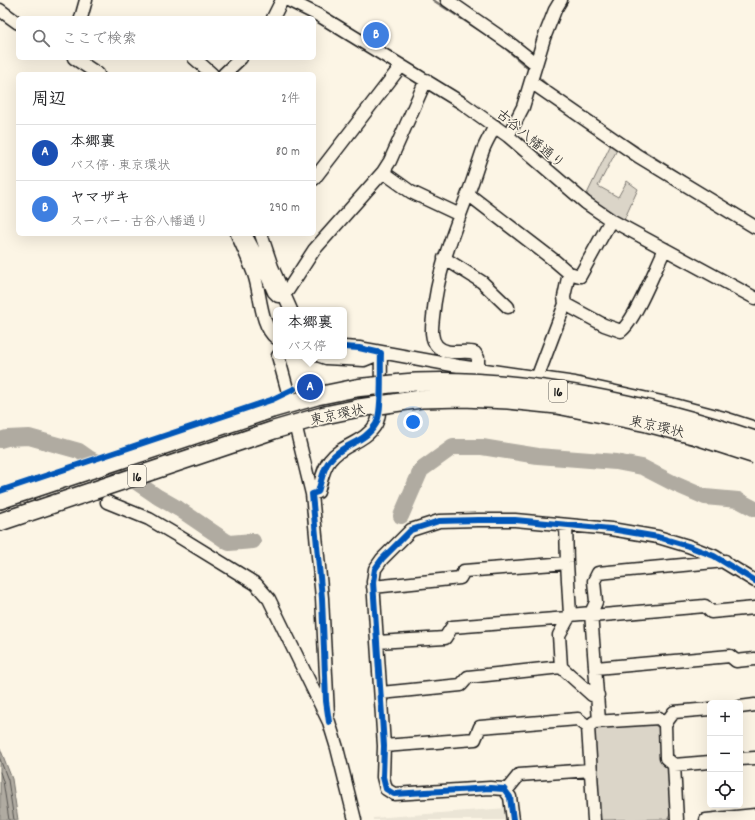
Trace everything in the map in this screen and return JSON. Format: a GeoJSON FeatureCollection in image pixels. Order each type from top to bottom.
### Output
{"type":"FeatureCollection","features":[{"type":"Feature","properties":{"kind":"highway","name":"東京環状"},"geometry":{"type":"LineString","coordinates":[[0,500],[272,408],[317,396],[356,388],[416,382],[463,382],[516,385],[555,391],[635,406],[696,422],[755,440]]}},
{"type":"Feature","properties":{"kind":"highway","name":"東京環状"},"geometry":{"type":"LineString","coordinates":[[0,522],[274,430],[331,413],[421,400],[463,398],[508,400],[557,405],[655,425],[693,435],[755,455]]}},
{"type":"Feature","properties":{"kind":"street"},"geometry":{"type":"LineString","coordinates":[[82,16],[86,0]]}},
{"type":"Feature","properties":{"kind":"street"},"geometry":{"type":"LineString","coordinates":[[274,16],[282,0]]}},
{"type":"Feature","properties":{"kind":"street","name":"古谷八幡通り"},"geometry":{"type":"LineString","coordinates":[[288,0],[320,16],[426,80],[495,126],[582,200],[611,220],[755,298]]}},
{"type":"Feature","properties":{"kind":"street"},"geometry":{"type":"LineString","coordinates":[[447,0],[512,45],[536,64]]}},
{"type":"Feature","properties":{"kind":"street"},"geometry":{"type":"LineString","coordinates":[[508,136],[522,111],[536,64],[555,10],[561,0]]}},
{"type":"Feature","properties":{"kind":"street"},"geometry":{"type":"LineString","coordinates":[[0,10],[16,22]]}},
{"type":"Feature","properties":{"kind":"street"},"geometry":{"type":"LineString","coordinates":[[77,60],[95,72]]}},
{"type":"Feature","properties":{"kind":"street"},"geometry":{"type":"LineString","coordinates":[[196,60],[210,72]]}},
{"type":"Feature","properties":{"kind":"street"},"geometry":{"type":"LineString","coordinates":[[226,72],[239,60]]}},
{"type":"Feature","properties":{"kind":"street"},"geometry":{"type":"LineString","coordinates":[[316,176],[401,66]]}},
{"type":"Feature","properties":{"kind":"street"},"geometry":{"type":"LineString","coordinates":[[245,236],[264,269],[274,292],[278,296],[284,294],[326,235],[383,172],[390,161],[426,80]]}},
{"type":"Feature","properties":{"kind":"street"},"geometry":{"type":"LineString","coordinates":[[531,82],[638,156],[755,227]]}},
{"type":"Feature","properties":{"kind":"street"},"geometry":{"type":"LineString","coordinates":[[478,369],[478,358],[475,353],[452,353],[444,351],[438,347],[433,338],[432,330],[434,302],[444,258],[483,149],[495,126]]}},
{"type":"Feature","properties":{"kind":"street"},"geometry":{"type":"LineString","coordinates":[[383,172],[411,192],[460,215]]}},
{"type":"Feature","properties":{"kind":"street"},"geometry":{"type":"LineString","coordinates":[[468,194],[569,273],[580,276],[611,220]]}},
{"type":"Feature","properties":{"kind":"street"},"geometry":{"type":"LineString","coordinates":[[238,236],[254,275],[264,320],[268,331],[273,335]]}},
{"type":"Feature","properties":{"kind":"street"},"geometry":{"type":"LineString","coordinates":[[262,236],[270,262],[290,307]]}},
{"type":"Feature","properties":{"kind":"street"},"geometry":{"type":"LineString","coordinates":[[565,304],[620,331],[624,329],[634,314],[664,249]]}},
{"type":"Feature","properties":{"kind":"street"},"geometry":{"type":"LineString","coordinates":[[444,258],[482,282],[508,307]]}},
{"type":"Feature","properties":{"kind":"street"},"geometry":{"type":"LineString","coordinates":[[537,378],[565,304],[564,297],[569,273]]}},
{"type":"Feature","properties":{"kind":"street"},"geometry":{"type":"LineString","coordinates":[[347,347],[478,369],[576,383],[671,404],[755,428]]}},
{"type":"Feature","properties":{"kind":"street"},"geometry":{"type":"LineString","coordinates":[[345,359],[364,360],[381,353]]}},
{"type":"Feature","properties":{"kind":"street"},"geometry":{"type":"LineString","coordinates":[[312,494],[318,492],[329,460],[340,450],[358,441],[376,423],[379,409],[381,353]]}},
{"type":"Feature","properties":{"kind":"street"},"geometry":{"type":"LineString","coordinates":[[279,359],[292,403]]}},
{"type":"Feature","properties":{"kind":"street"},"geometry":{"type":"LineString","coordinates":[[295,424],[312,494],[322,598],[326,702],[329,722],[355,820]]}},
{"type":"Feature","properties":{"kind":"street"},"geometry":{"type":"LineString","coordinates":[[107,502],[148,519],[256,584],[269,599],[329,722]]}},
{"type":"Feature","properties":{"kind":"street"},"geometry":{"type":"LineString","coordinates":[[512,820],[510,797],[504,788],[394,794],[386,789],[383,777],[384,746],[373,587],[375,569],[382,559],[411,530],[439,521],[515,520],[610,529],[658,537],[688,546],[725,561],[755,581]]}},
{"type":"Feature","properties":{"kind":"street"},"geometry":{"type":"LineString","coordinates":[[566,526],[566,563],[569,616],[558,634],[561,667],[592,695],[598,695]]}},
{"type":"Feature","properties":{"kind":"street"},"geometry":{"type":"LineString","coordinates":[[594,820],[591,770],[594,724],[598,695],[592,614],[596,602],[594,581],[598,573],[725,561]]}},
{"type":"Feature","properties":{"kind":"street"},"geometry":{"type":"LineString","coordinates":[[373,587],[460,578],[464,571],[566,563]]}},
{"type":"Feature","properties":{"kind":"street"},"geometry":{"type":"LineString","coordinates":[[377,642],[445,638],[452,626],[705,606],[711,612],[755,608]]}},
{"type":"Feature","properties":{"kind":"street"},"geometry":{"type":"LineString","coordinates":[[596,668],[730,656],[736,661],[755,659]]}},
{"type":"Feature","properties":{"kind":"street"},"geometry":{"type":"LineString","coordinates":[[381,693],[461,685],[468,677],[561,667]]}},
{"type":"Feature","properties":{"kind":"street"},"geometry":{"type":"LineString","coordinates":[[743,707],[755,705]]}},
{"type":"Feature","properties":{"kind":"street"},"geometry":{"type":"LineString","coordinates":[[677,820],[674,765],[666,758],[665,724],[674,712],[707,709]]}},
{"type":"Feature","properties":{"kind":"street"},"geometry":{"type":"LineString","coordinates":[[384,746],[475,738],[480,727],[578,719],[594,724],[659,718],[665,724]]}},
{"type":"Feature","properties":{"kind":"street"},"geometry":{"type":"LineString","coordinates":[[743,759],[755,758]]}},
{"type":"Feature","properties":{"kind":"street"},"geometry":{"type":"LineString","coordinates":[[674,765],[707,762]]}},
{"type":"Feature","properties":{"kind":"street"},"geometry":{"type":"LineString","coordinates":[[506,791],[519,775],[591,770]]}},
{"type":"Feature","properties":{"kind":"street"},"geometry":{"type":"LineString","coordinates":[[706,820],[755,816]]}},
{"type":"Feature","properties":{"kind":"shaded area"},"geometry":{"type":"Polygon","coordinates":[[[612,142],[619,146],[598,186],[618,197],[627,181],[638,189],[624,220],[604,209],[586,196],[612,142]]]}},
{"type":"Feature","properties":{"kind":"shaded area"},"geometry":{"type":"Polygon","coordinates":[[[653,724],[659,728],[662,763],[668,768],[672,810],[667,819],[602,820],[599,818],[594,728],[653,724]]]}},
{"type":"Feature","properties":{"kind":"shaded area"},"geometry":{"type":"Polygon","coordinates":[[[507,808],[508,820],[373,820],[373,818],[507,808]]]}},
{"type":"Feature","properties":{"kind":"water"},"geometry":{"type":"Polygon","coordinates":[[[0,748],[12,779],[18,820],[0,820],[0,748]]]}},
{"type":"Feature","properties":{"kind":"waterway"},"geometry":{"type":"LineString","coordinates":[[433,0],[499,43]]}},
{"type":"Feature","properties":{"kind":"waterway"},"geometry":{"type":"LineString","coordinates":[[503,46],[529,69]]}},
{"type":"Feature","properties":{"kind":"waterway"},"geometry":{"type":"LineString","coordinates":[[539,78],[551,89]]}},
{"type":"Feature","properties":{"kind":"waterway"},"geometry":{"type":"LineString","coordinates":[[621,137],[637,147]]}},
{"type":"Feature","properties":{"kind":"waterway"},"geometry":{"type":"LineString","coordinates":[[644,151],[700,187]]}},
{"type":"Feature","properties":{"kind":"waterway"},"geometry":{"type":"LineString","coordinates":[[0,440],[7,438],[29,437],[79,451],[89,458],[136,482],[229,543],[253,541]]}},
{"type":"Feature","properties":{"kind":"waterway"},"geometry":{"type":"LineString","coordinates":[[401,516],[421,470],[453,447],[482,447],[538,456],[616,462],[642,467],[705,497],[738,500],[755,509]]}},
{"type":"Feature","properties":{"kind":"cycle path"},"geometry":{"type":"LineString","coordinates":[[329,722],[326,701],[322,598],[312,494],[318,492],[324,471],[330,460],[341,450],[360,440],[366,435],[376,424],[380,410],[381,353],[359,348],[347,347]]}},
{"type":"Feature","properties":{"kind":"cycle path"},"geometry":{"type":"LineString","coordinates":[[0,491],[271,400],[294,389]]}},
{"type":"Feature","properties":{"kind":"cycle path"},"geometry":{"type":"LineString","coordinates":[[513,820],[510,797],[504,789],[490,788],[394,794],[386,789],[383,777],[384,746],[373,582],[375,569],[382,559],[411,530],[439,521],[478,520],[515,520],[611,529],[658,537],[688,546],[714,556],[755,581]]}},
{"type":"Feature","properties":{"kind":"place","name":"ヤマザキ"},"geometry":{"type":"Point","coordinates":[376,35]}},
{"type":"Feature","properties":{"kind":"place","name":"本郷裏"},"geometry":{"type":"Point","coordinates":[310,387]}}]}
